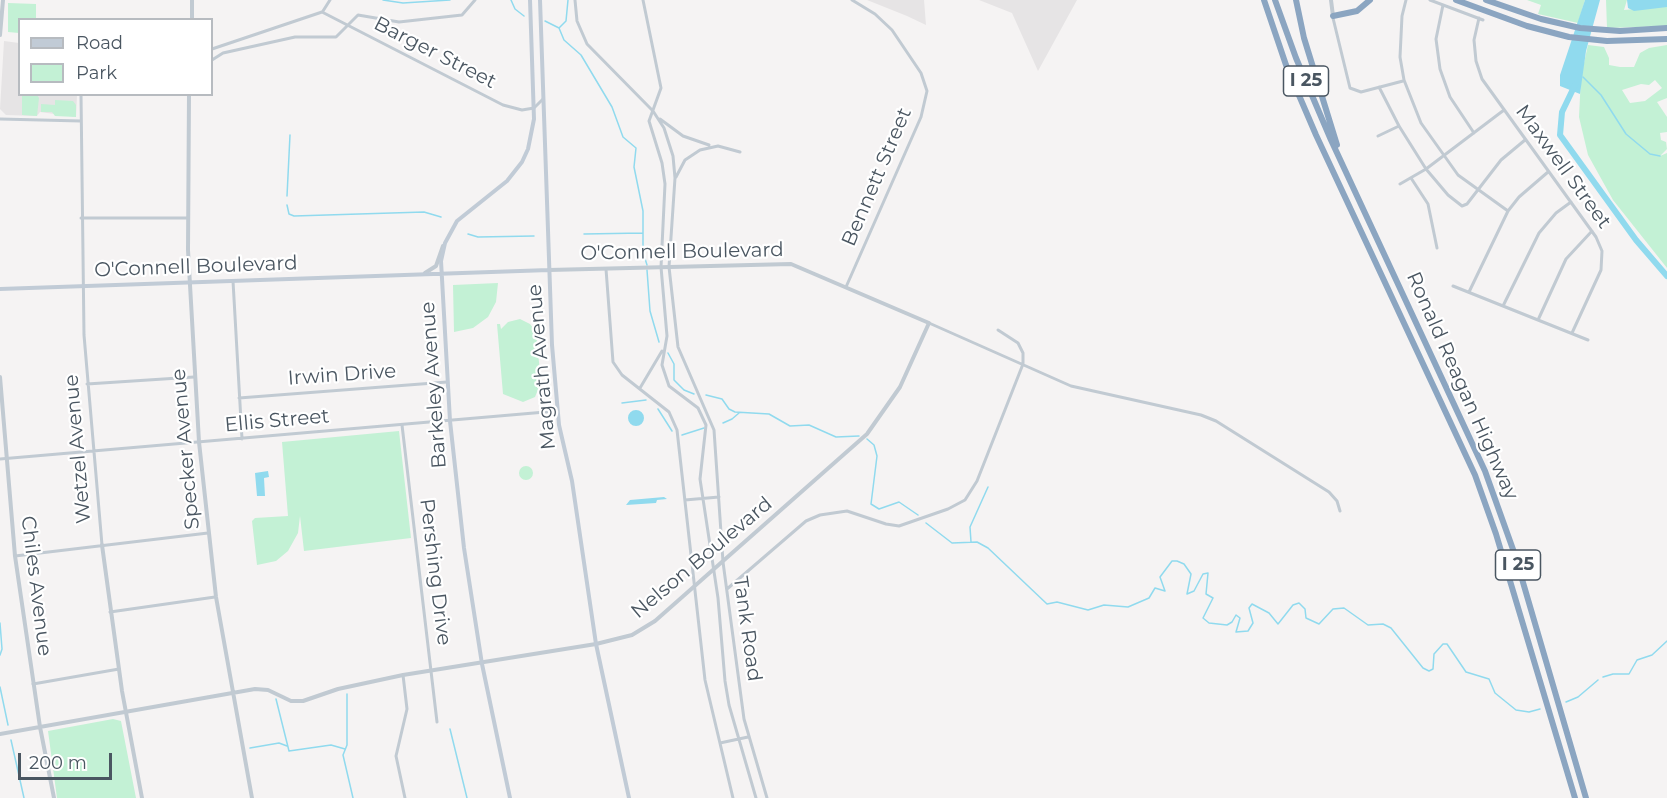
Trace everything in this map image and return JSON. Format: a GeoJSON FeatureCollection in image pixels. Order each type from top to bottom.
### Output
{"type":"FeatureCollection","features":[{"type":"Feature","properties":{"kind":"highway","name":"Ronald Reagan Highway"},"geometry":{"type":"LineString","coordinates":[[1262,0],[1340,188],[1475,475],[1496,534],[1575,798]]}},
{"type":"Feature","properties":{"kind":"highway","name":"Ronald Reagan Highway"},"geometry":{"type":"LineString","coordinates":[[1275,0],[1296,58],[1341,160],[1485,471],[1515,555],[1586,798]]}},
{"type":"Feature","properties":{"kind":"highway"},"geometry":{"type":"LineString","coordinates":[[1296,0],[1304,38],[1341,160]]}},
{"type":"Feature","properties":{"kind":"highway"},"geometry":{"type":"LineString","coordinates":[[1333,16],[1349,14],[1370,0]]}},
{"type":"Feature","properties":{"kind":"highway"},"geometry":{"type":"LineString","coordinates":[[1456,0],[1542,30],[1607,41],[1667,39]]}},
{"type":"Feature","properties":{"kind":"highway"},"geometry":{"type":"LineString","coordinates":[[1486,0],[1541,19],[1606,30],[1667,28]]}},
{"type":"Feature","properties":{"kind":"main road","name":"Barkeley Avenue"},"geometry":{"type":"LineString","coordinates":[[510,798],[482,664],[464,548],[450,421],[441,273],[445,243],[461,217],[500,189],[520,166],[531,138],[534,108],[530,0]]}},
{"type":"Feature","properties":{"kind":"main road","name":"Magrath Avenue"},"geometry":{"type":"LineString","coordinates":[[540,0],[549,270],[557,411],[561,441],[572,481],[596,645],[629,798]]}},
{"type":"Feature","properties":{"kind":"main road","name":"O'Connell Boulevard"},"geometry":{"type":"LineString","coordinates":[[0,289],[549,270]]}},
{"type":"Feature","properties":{"kind":"street"},"geometry":{"type":"LineString","coordinates":[[0,35],[3,0]]}},
{"type":"Feature","properties":{"kind":"street"},"geometry":{"type":"LineString","coordinates":[[192,0],[192,18]]}},
{"type":"Feature","properties":{"kind":"street"},"geometry":{"type":"LineString","coordinates":[[213,49],[322,12],[330,0]]}},
{"type":"Feature","properties":{"kind":"street"},"geometry":{"type":"LineString","coordinates":[[213,59],[231,50],[295,37],[336,37],[358,15],[399,22],[462,15],[475,0]]}},
{"type":"Feature","properties":{"kind":"street","name":"Tank Road"},"geometry":{"type":"LineString","coordinates":[[576,0],[577,21],[587,44],[653,111],[670,143],[675,178],[669,267],[677,342],[680,356],[713,424],[723,562],[748,737],[767,798]]}},
{"type":"Feature","properties":{"kind":"street"},"geometry":{"type":"LineString","coordinates":[[643,0],[661,88],[649,126],[662,163],[665,184],[661,267],[668,336],[662,365],[669,386],[698,408],[706,425],[700,479],[714,569],[725,681],[756,798]]}},
{"type":"Feature","properties":{"kind":"street","name":"Bennett Street"},"geometry":{"type":"LineString","coordinates":[[846,287],[921,117],[927,91],[921,73],[892,30],[875,14],[852,0]]}},
{"type":"Feature","properties":{"kind":"street"},"geometry":{"type":"LineString","coordinates":[[1330,0],[1350,87],[1361,92],[1404,80]]}},
{"type":"Feature","properties":{"kind":"street"},"geometry":{"type":"LineString","coordinates":[[1407,0],[1400,39],[1404,80],[1421,123],[1458,175],[1508,211]]}},
{"type":"Feature","properties":{"kind":"street"},"geometry":{"type":"LineString","coordinates":[[1430,0],[1443,5],[1436,39],[1440,69],[1450,97],[1474,133]]}},
{"type":"Feature","properties":{"kind":"street","name":"Maxwell Street"},"geometry":{"type":"LineString","coordinates":[[1443,5],[1481,19],[1474,40],[1476,61],[1482,79],[1592,231],[1602,252],[1602,265],[1572,333]]}},
{"type":"Feature","properties":{"kind":"street","name":"Barger Street"},"geometry":{"type":"LineString","coordinates":[[322,12],[503,105],[522,110],[534,108]]}},
{"type":"Feature","properties":{"kind":"street"},"geometry":{"type":"LineString","coordinates":[[1379,87],[1399,126],[1426,169],[1462,206],[1467,204],[1501,160],[1525,140]]}},
{"type":"Feature","properties":{"kind":"street","name":"Wetzel Avenue"},"geometry":{"type":"LineString","coordinates":[[81,96],[81,286],[92,452],[110,612],[142,798]]}},
{"type":"Feature","properties":{"kind":"street","name":"Specker Avenue"},"geometry":{"type":"LineString","coordinates":[[189,96],[189,282],[199,442],[216,597],[252,798]]}},
{"type":"Feature","properties":{"kind":"street"},"geometry":{"type":"LineString","coordinates":[[534,108],[543,99]]}},
{"type":"Feature","properties":{"kind":"street"},"geometry":{"type":"LineString","coordinates":[[1400,184],[1426,169],[1504,110]]}},
{"type":"Feature","properties":{"kind":"street"},"geometry":{"type":"LineString","coordinates":[[658,118],[683,136],[740,152]]}},
{"type":"Feature","properties":{"kind":"street"},"geometry":{"type":"LineString","coordinates":[[0,119],[81,121]]}},
{"type":"Feature","properties":{"kind":"street"},"geometry":{"type":"LineString","coordinates":[[1378,136],[1399,126]]}},
{"type":"Feature","properties":{"kind":"street"},"geometry":{"type":"LineString","coordinates":[[675,178],[688,158],[700,150],[714,146]]}},
{"type":"Feature","properties":{"kind":"street"},"geometry":{"type":"LineString","coordinates":[[1469,292],[1508,211],[1548,172]]}},
{"type":"Feature","properties":{"kind":"street"},"geometry":{"type":"LineString","coordinates":[[1412,178],[1428,204],[1437,248]]}},
{"type":"Feature","properties":{"kind":"street"},"geometry":{"type":"LineString","coordinates":[[1503,306],[1539,233],[1556,213],[1571,202]]}},
{"type":"Feature","properties":{"kind":"street"},"geometry":{"type":"LineString","coordinates":[[81,218],[188,218]]}},
{"type":"Feature","properties":{"kind":"street"},"geometry":{"type":"LineString","coordinates":[[1538,320],[1566,259],[1592,231]]}},
{"type":"Feature","properties":{"kind":"street"},"geometry":{"type":"LineString","coordinates":[[424,274],[435,267],[445,243]]}},
{"type":"Feature","properties":{"kind":"street","name":"O'Connell Boulevard"},"geometry":{"type":"LineString","coordinates":[[549,270],[791,264],[1071,386],[1202,415],[1216,421],[1329,492],[1337,501],[1340,511]]}},
{"type":"Feature","properties":{"kind":"street"},"geometry":{"type":"LineString","coordinates":[[606,268],[613,360],[622,375],[664,406],[674,419],[696,585],[705,680],[733,798]]}},
{"type":"Feature","properties":{"kind":"street"},"geometry":{"type":"LineString","coordinates":[[233,281],[242,438]]}},
{"type":"Feature","properties":{"kind":"street"},"geometry":{"type":"LineString","coordinates":[[1452,286],[1588,340]]}},
{"type":"Feature","properties":{"kind":"street","name":"Nelson Boulevard"},"geometry":{"type":"LineString","coordinates":[[126,712],[265,689],[291,700],[303,701],[338,688],[433,670],[596,645],[624,638],[641,630],[723,562],[872,429],[900,387],[929,323]]}},
{"type":"Feature","properties":{"kind":"street"},"geometry":{"type":"LineString","coordinates":[[727,590],[806,521],[820,515],[847,511],[899,526],[961,503],[976,481],[1023,364],[1024,357],[1018,343],[998,330]]}},
{"type":"Feature","properties":{"kind":"street"},"geometry":{"type":"LineString","coordinates":[[640,388],[665,348],[677,342]]}},
{"type":"Feature","properties":{"kind":"street","name":"Chiles Avenue"},"geometry":{"type":"LineString","coordinates":[[0,377],[15,556],[33,684],[54,798]]}},
{"type":"Feature","properties":{"kind":"street"},"geometry":{"type":"LineString","coordinates":[[87,384],[194,377]]}},
{"type":"Feature","properties":{"kind":"street","name":"Irwin Drive"},"geometry":{"type":"LineString","coordinates":[[238,398],[447,382]]}},
{"type":"Feature","properties":{"kind":"street","name":"Ellis Street"},"geometry":{"type":"LineString","coordinates":[[0,459],[557,411]]}},
{"type":"Feature","properties":{"kind":"street","name":"Pershing Drive"},"geometry":{"type":"LineString","coordinates":[[402,425],[433,670],[437,722]]}},
{"type":"Feature","properties":{"kind":"street"},"geometry":{"type":"LineString","coordinates":[[685,501],[719,497]]}},
{"type":"Feature","properties":{"kind":"street"},"geometry":{"type":"LineString","coordinates":[[15,556],[208,533]]}},
{"type":"Feature","properties":{"kind":"street"},"geometry":{"type":"LineString","coordinates":[[110,612],[216,597]]}},
{"type":"Feature","properties":{"kind":"street"},"geometry":{"type":"LineString","coordinates":[[33,684],[119,669]]}},
{"type":"Feature","properties":{"kind":"street"},"geometry":{"type":"LineString","coordinates":[[403,675],[407,709],[396,756],[405,798]]}},
{"type":"Feature","properties":{"kind":"street"},"geometry":{"type":"LineString","coordinates":[[0,734],[126,712]]}},
{"type":"Feature","properties":{"kind":"street"},"geometry":{"type":"LineString","coordinates":[[719,743],[748,737]]}},
{"type":"Feature","properties":{"kind":"shaded area"},"geometry":{"type":"Polygon","coordinates":[[[867,0],[924,0],[926,25],[907,16],[867,0]]]}},
{"type":"Feature","properties":{"kind":"shaded area"},"geometry":{"type":"Polygon","coordinates":[[[979,0],[1077,0],[1038,71],[1012,13],[979,0]]]}},
{"type":"Feature","properties":{"kind":"shaded area"},"geometry":{"type":"Polygon","coordinates":[[[4,41],[18,43],[18,96],[77,96],[76,117],[40,112],[37,116],[6,115],[0,109],[4,41]]]}},
{"type":"Feature","properties":{"kind":"green space"},"geometry":{"type":"Polygon","coordinates":[[[1527,0],[1585,0],[1578,23],[1538,14],[1541,5],[1527,0]]]}},
{"type":"Feature","properties":{"kind":"green space"},"geometry":{"type":"Polygon","coordinates":[[[1606,0],[1627,0],[1624,10],[1667,6],[1667,26],[1607,28],[1606,0]]]}},
{"type":"Feature","properties":{"kind":"green space"},"geometry":{"type":"Polygon","coordinates":[[[8,3],[36,4],[36,18],[18,18],[18,33],[8,32],[8,3]]]}},
{"type":"Feature","properties":{"kind":"green space"},"geometry":{"type":"Polygon","coordinates":[[[1588,45],[1604,47],[1609,58],[1609,65],[1634,67],[1640,53],[1649,48],[1667,45],[1667,98],[1657,102],[1667,117],[1667,132],[1660,133],[1661,140],[1666,142],[1667,149],[1660,156],[1667,153],[1667,268],[1613,200],[1588,155],[1579,117],[1581,76],[1588,45]],[[1655,80],[1649,85],[1641,84],[1622,90],[1630,103],[1645,101],[1662,88],[1655,80]]]}},
{"type":"Feature","properties":{"kind":"green space"},"geometry":{"type":"Polygon","coordinates":[[[22,96],[38,96],[37,116],[22,115],[22,96]]]}},
{"type":"Feature","properties":{"kind":"green space"},"geometry":{"type":"Polygon","coordinates":[[[55,100],[73,101],[76,105],[76,117],[55,116],[52,112],[41,112],[41,104],[55,105],[55,100]]]}},
{"type":"Feature","properties":{"kind":"green space"},"geometry":{"type":"Polygon","coordinates":[[[498,283],[496,302],[488,317],[473,328],[454,332],[453,285],[498,283]]]}},
{"type":"Feature","properties":{"kind":"green space"},"geometry":{"type":"Polygon","coordinates":[[[520,319],[530,324],[536,332],[541,382],[535,397],[523,402],[503,394],[497,324],[500,324],[501,329],[508,322],[520,319]]]}},
{"type":"Feature","properties":{"kind":"green space"},"geometry":{"type":"Polygon","coordinates":[[[399,431],[411,538],[304,551],[300,516],[298,533],[288,551],[276,561],[257,565],[252,521],[255,518],[288,516],[282,442],[399,431]]]}},
{"type":"Feature","properties":{"kind":"green space"},"geometry":{"type":"Polygon","coordinates":[[[526,466],[531,468],[533,473],[531,478],[526,480],[521,478],[519,473],[521,468],[526,466]]]}},
{"type":"Feature","properties":{"kind":"green space"},"geometry":{"type":"Polygon","coordinates":[[[113,719],[121,721],[136,798],[57,798],[48,731],[113,719]]]}},
{"type":"Feature","properties":{"kind":"water"},"geometry":{"type":"Polygon","coordinates":[[[1585,0],[1600,0],[1586,51],[1580,94],[1560,86],[1560,75],[1585,0]]]}},
{"type":"Feature","properties":{"kind":"water"},"geometry":{"type":"Polygon","coordinates":[[[1627,0],[1667,0],[1667,7],[1634,11],[1628,8],[1627,0]]]}},
{"type":"Feature","properties":{"kind":"water"},"geometry":{"type":"Polygon","coordinates":[[[636,410],[642,412],[644,418],[642,424],[636,426],[630,424],[628,418],[630,412],[636,410]]]}},
{"type":"Feature","properties":{"kind":"water"},"geometry":{"type":"Polygon","coordinates":[[[268,471],[269,477],[264,478],[265,496],[257,496],[255,473],[268,471]]]}},
{"type":"Feature","properties":{"kind":"water"},"geometry":{"type":"Polygon","coordinates":[[[664,497],[667,499],[657,500],[656,503],[626,505],[630,500],[664,497]]]}},
{"type":"Feature","properties":{"kind":"waterway"},"geometry":{"type":"LineString","coordinates":[[383,0],[403,3],[450,0]]}},
{"type":"Feature","properties":{"kind":"waterway"},"geometry":{"type":"LineString","coordinates":[[511,0],[515,9],[524,16]]}},
{"type":"Feature","properties":{"kind":"waterway"},"geometry":{"type":"LineString","coordinates":[[559,28],[566,21],[568,0]]}},
{"type":"Feature","properties":{"kind":"waterway"},"geometry":{"type":"LineString","coordinates":[[545,21],[559,28],[564,40],[581,55],[612,107],[623,137],[636,148],[634,167],[643,211],[643,252],[647,265]]}},
{"type":"Feature","properties":{"kind":"waterway"},"geometry":{"type":"LineString","coordinates":[[1583,77],[1601,95],[1626,134],[1650,154],[1660,156]]}},
{"type":"Feature","properties":{"kind":"waterway"},"geometry":{"type":"LineString","coordinates":[[1575,85],[1562,112],[1560,135],[1636,240],[1667,276]]}},
{"type":"Feature","properties":{"kind":"waterway"},"geometry":{"type":"LineString","coordinates":[[287,196],[290,135]]}},
{"type":"Feature","properties":{"kind":"waterway"},"geometry":{"type":"LineString","coordinates":[[287,205],[289,214],[294,216],[424,212],[441,217]]}},
{"type":"Feature","properties":{"kind":"waterway"},"geometry":{"type":"LineString","coordinates":[[584,234],[643,233]]}},
{"type":"Feature","properties":{"kind":"waterway"},"geometry":{"type":"LineString","coordinates":[[468,234],[478,237],[534,236]]}},
{"type":"Feature","properties":{"kind":"waterway"},"geometry":{"type":"LineString","coordinates":[[647,270],[650,311],[659,342]]}},
{"type":"Feature","properties":{"kind":"waterway"},"geometry":{"type":"LineString","coordinates":[[668,353],[674,364],[674,380],[684,390],[694,394]]}},
{"type":"Feature","properties":{"kind":"waterway"},"geometry":{"type":"LineString","coordinates":[[706,395],[722,399],[729,409],[735,412],[769,414],[790,426],[809,425],[836,437],[859,436]]}},
{"type":"Feature","properties":{"kind":"waterway"},"geometry":{"type":"LineString","coordinates":[[622,403],[646,400]]}},
{"type":"Feature","properties":{"kind":"waterway"},"geometry":{"type":"LineString","coordinates":[[658,409],[672,431]]}},
{"type":"Feature","properties":{"kind":"waterway"},"geometry":{"type":"LineString","coordinates":[[723,423],[739,413]]}},
{"type":"Feature","properties":{"kind":"waterway"},"geometry":{"type":"LineString","coordinates":[[682,435],[704,428]]}},
{"type":"Feature","properties":{"kind":"waterway"},"geometry":{"type":"LineString","coordinates":[[867,439],[874,445],[877,456],[871,504],[879,509],[899,502],[918,515]]}},
{"type":"Feature","properties":{"kind":"waterway"},"geometry":{"type":"LineString","coordinates":[[971,542],[970,527],[988,487]]}},
{"type":"Feature","properties":{"kind":"waterway"},"geometry":{"type":"LineString","coordinates":[[926,523],[952,543],[977,542],[988,548],[1047,604],[1057,602],[1088,610],[1104,605],[1128,607],[1149,598],[1155,588],[1165,591],[1160,577],[1172,561],[1177,561],[1184,564],[1191,574],[1187,594],[1194,591],[1203,574],[1208,573],[1206,594],[1213,598],[1203,618],[1209,623],[1227,625],[1236,615],[1240,618],[1236,632],[1248,631],[1253,623],[1249,608],[1252,604],[1269,613],[1278,624],[1293,605],[1299,603],[1305,609],[1306,618],[1319,624],[1333,609],[1344,608],[1368,625],[1383,624],[1391,628],[1423,668],[1429,671],[1433,669],[1434,654],[1443,644],[1447,644],[1466,672],[1489,679],[1495,693],[1516,710],[1529,712],[1540,709]]}},
{"type":"Feature","properties":{"kind":"waterway"},"geometry":{"type":"LineString","coordinates":[[0,623],[2,649],[0,655]]}},
{"type":"Feature","properties":{"kind":"waterway"},"geometry":{"type":"LineString","coordinates":[[1603,677],[1613,674],[1629,674],[1637,660],[1652,655],[1667,641]]}},
{"type":"Feature","properties":{"kind":"waterway"},"geometry":{"type":"LineString","coordinates":[[1566,702],[1578,697],[1598,680]]}},
{"type":"Feature","properties":{"kind":"waterway"},"geometry":{"type":"LineString","coordinates":[[0,687],[8,725]]}},
{"type":"Feature","properties":{"kind":"waterway"},"geometry":{"type":"LineString","coordinates":[[347,694],[347,745],[343,755],[353,798]]}},
{"type":"Feature","properties":{"kind":"waterway"},"geometry":{"type":"LineString","coordinates":[[276,699],[289,751],[331,745],[345,749]]}},
{"type":"Feature","properties":{"kind":"waterway"},"geometry":{"type":"LineString","coordinates":[[450,729],[467,798]]}},
{"type":"Feature","properties":{"kind":"waterway"},"geometry":{"type":"LineString","coordinates":[[11,740],[24,798]]}},
{"type":"Feature","properties":{"kind":"waterway"},"geometry":{"type":"LineString","coordinates":[[250,748],[279,743],[287,746]]}}]}
